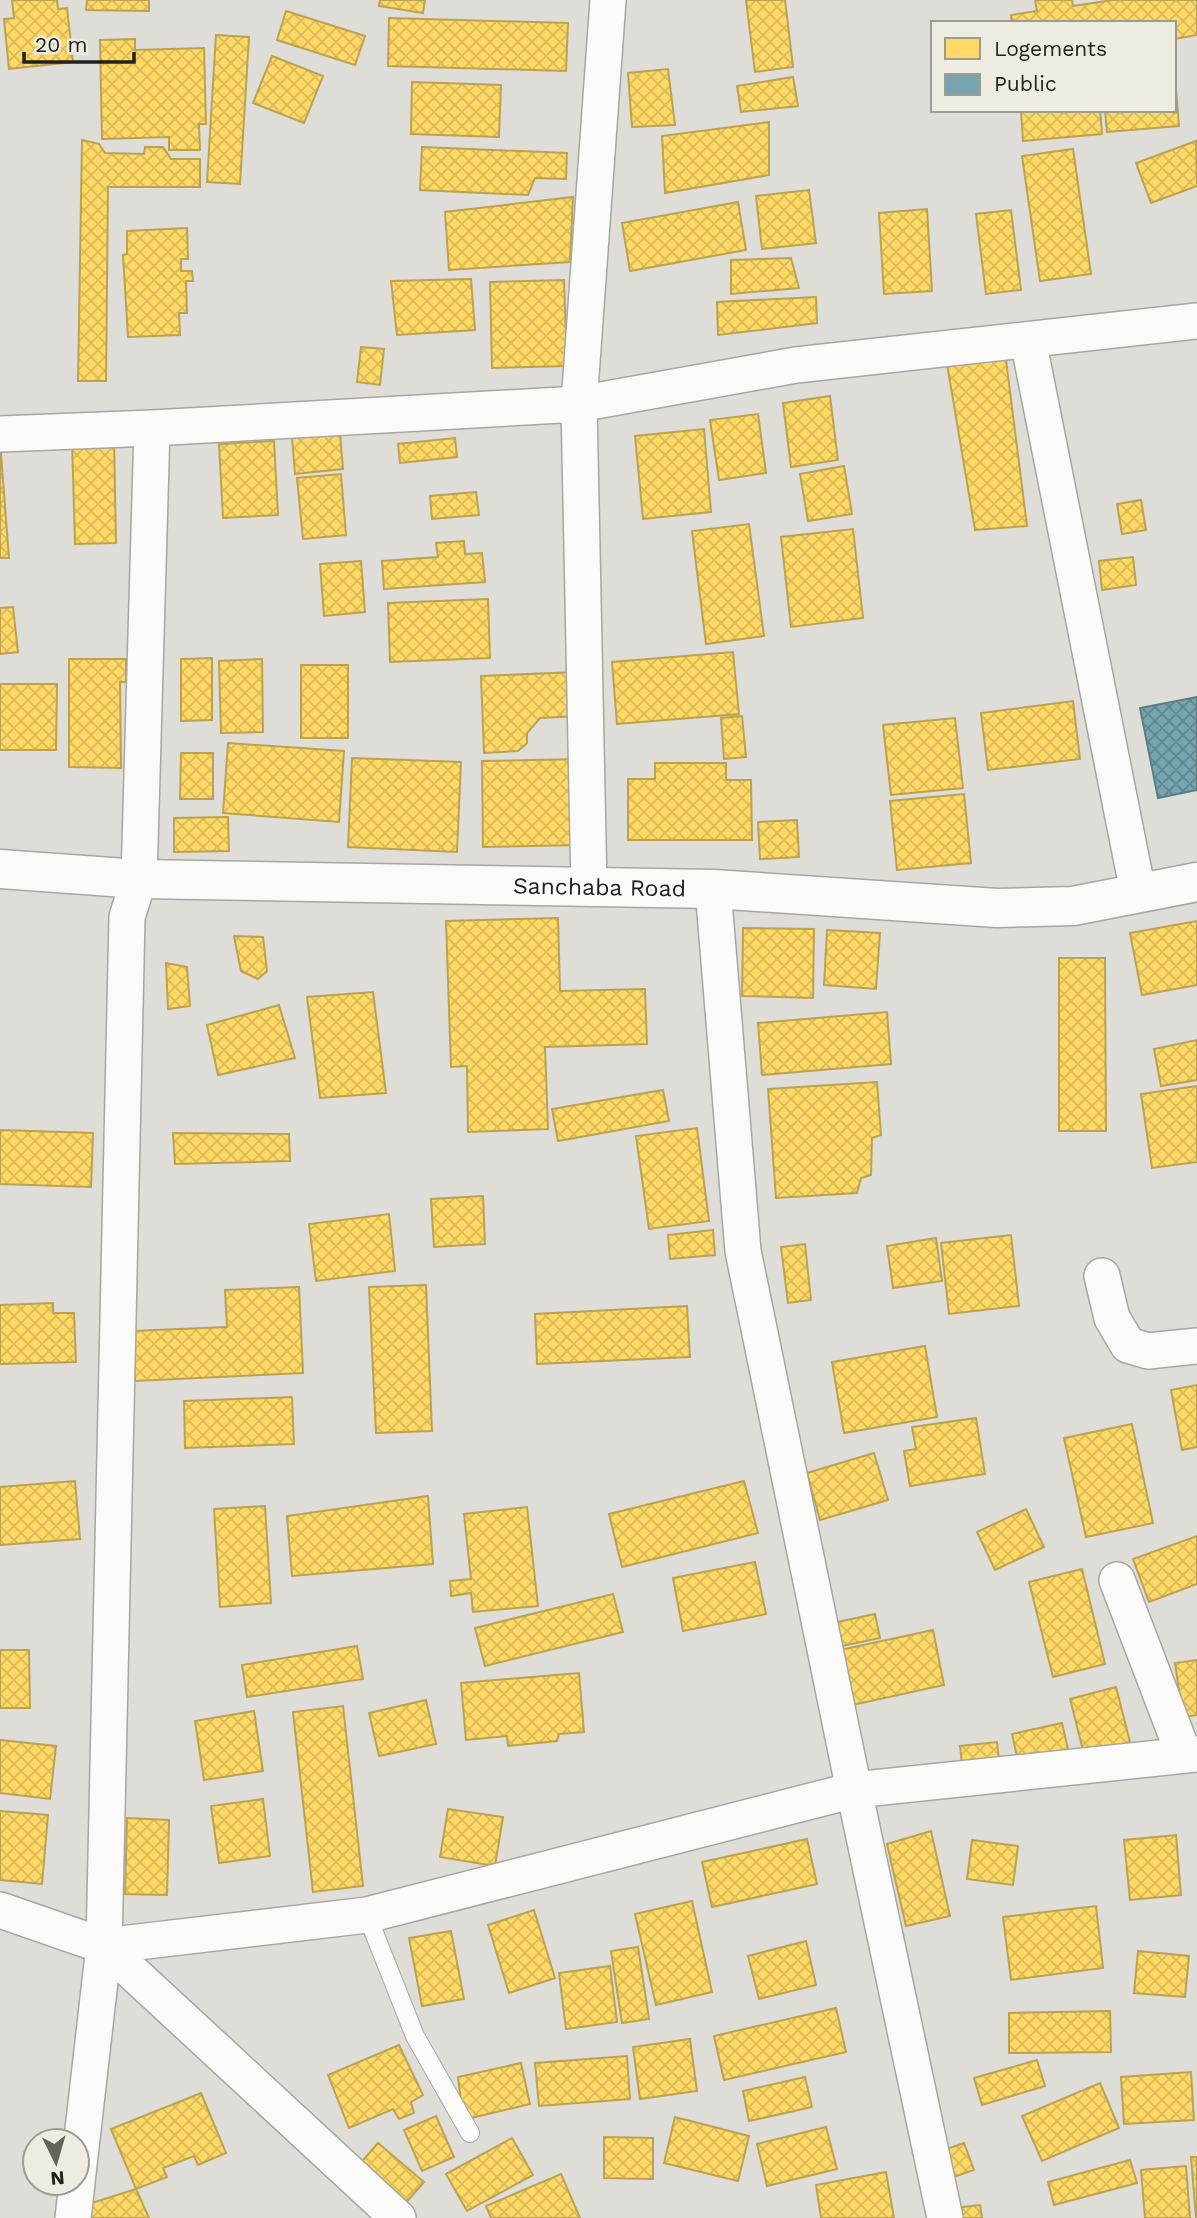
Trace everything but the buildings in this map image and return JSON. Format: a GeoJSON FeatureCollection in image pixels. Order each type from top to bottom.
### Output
{"type":"FeatureCollection","features":[{"type":"Feature","properties":{"kind":"street"},"geometry":{"type":"LineString","coordinates":[[589,888],[579,404],[608,0]]}},
{"type":"Feature","properties":{"kind":"street"},"geometry":{"type":"LineString","coordinates":[[0,434],[579,404],[796,365],[1197,321]]}},
{"type":"Feature","properties":{"kind":"street"},"geometry":{"type":"LineString","coordinates":[[1028,340],[1138,892]]}},
{"type":"Feature","properties":{"kind":"street"},"geometry":{"type":"LineString","coordinates":[[83,2127],[104,1945],[127,917],[139,879],[152,428]]}},
{"type":"Feature","properties":{"kind":"street","name":"Sanchaba Road"},"geometry":{"type":"LineString","coordinates":[[0,869],[139,879],[713,889],[997,908],[1073,906],[1197,883]]}},
{"type":"Feature","properties":{"kind":"street"},"geometry":{"type":"LineString","coordinates":[[713,889],[743,1251],[853,1790],[945,2218]]}},
{"type":"Feature","properties":{"kind":"street"},"geometry":{"type":"LineString","coordinates":[[1102,1276],[1112,1318],[1128,1345],[1148,1351],[1197,1346]]}},
{"type":"Feature","properties":{"kind":"street"},"geometry":{"type":"LineString","coordinates":[[104,1945],[367,1915],[853,1790],[1191,1754],[1117,1580]]}},
{"type":"Feature","properties":{"kind":"street"},"geometry":{"type":"LineString","coordinates":[[0,1910],[104,1945],[398,2218]]}},
{"type":"Feature","properties":{"kind":"street"},"geometry":{"type":"LineString","coordinates":[[73,2218],[75,2197]]}},
{"type":"Feature","properties":{"kind":"lane"},"geometry":{"type":"LineString","coordinates":[[367,1915],[415,2036],[470,2133]]}}]}
